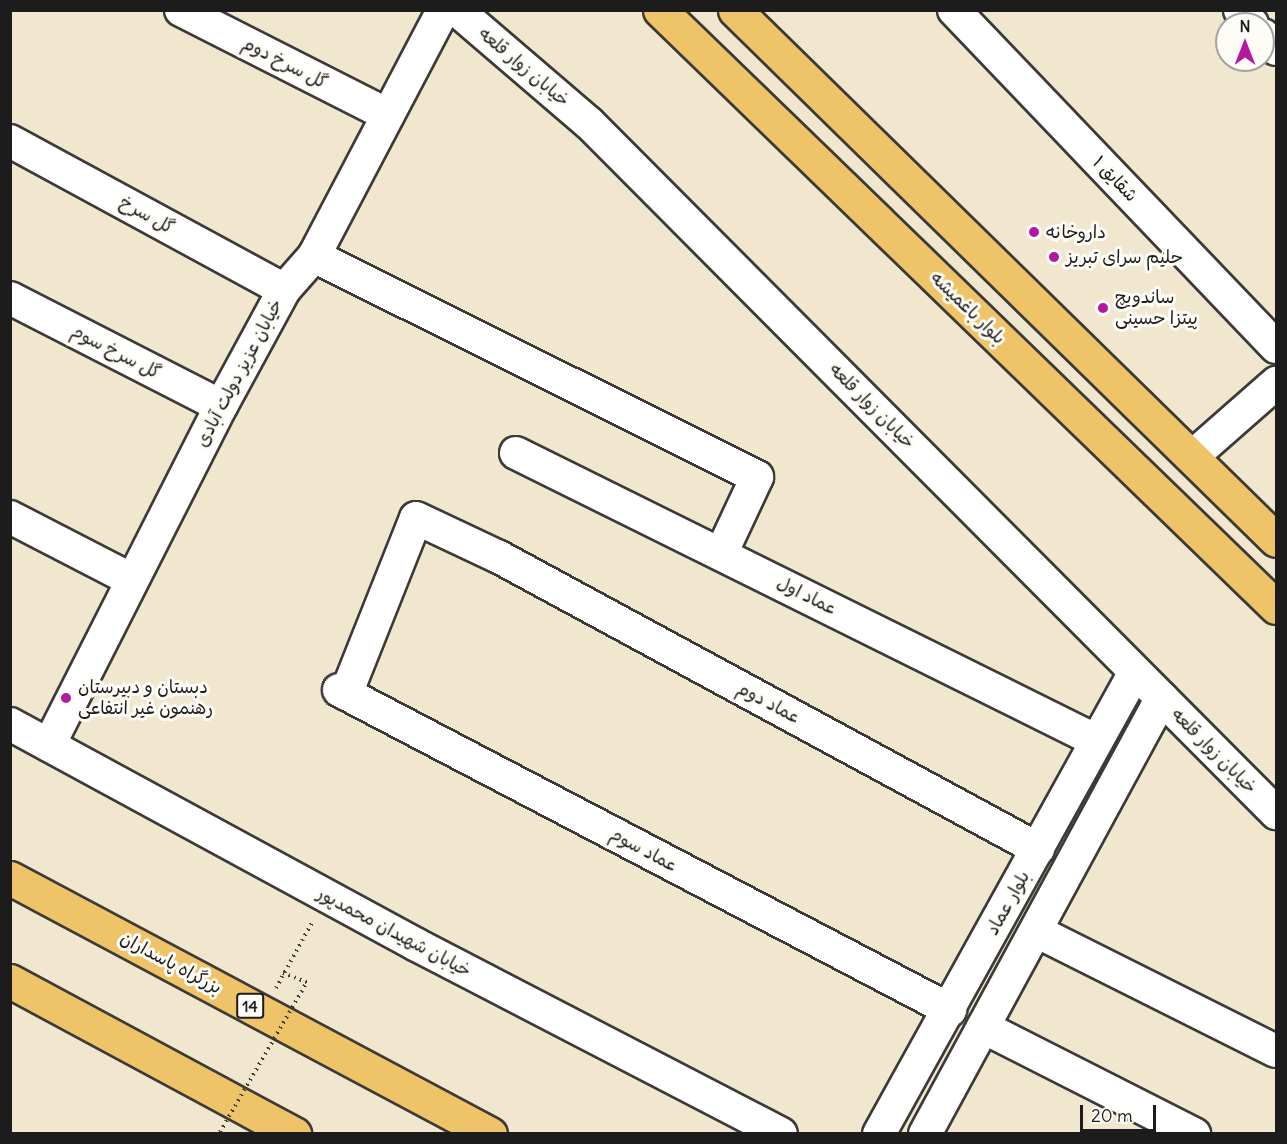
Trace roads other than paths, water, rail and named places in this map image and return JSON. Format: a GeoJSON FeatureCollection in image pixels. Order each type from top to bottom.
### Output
{"type":"FeatureCollection","features":[{"type":"Feature","properties":{"kind":"main road","name":"بلوار باغمیشه"},"geometry":{"type":"LineString","coordinates":[[660,10],[1276,607]]}},
{"type":"Feature","properties":{"kind":"main road"},"geometry":{"type":"LineString","coordinates":[[735,10],[1193,456],[1264,513],[1276,540]]}},
{"type":"Feature","properties":{"kind":"main road"},"geometry":{"type":"LineString","coordinates":[[1216,547],[1264,513]]}},
{"type":"Feature","properties":{"kind":"main road","name":"بزرگراه پاسداران"},"geometry":{"type":"LineString","coordinates":[[10,878],[490,1134]]}},
{"type":"Feature","properties":{"kind":"main road"},"geometry":{"type":"LineString","coordinates":[[10,981],[294,1134]]}},
{"type":"Feature","properties":{"kind":"street","name":"گل سرخ دوم"},"geometry":{"type":"LineString","coordinates":[[181,10],[388,115]]}},
{"type":"Feature","properties":{"kind":"street","name":"خیابان عزیز دولت آبادی"},"geometry":{"type":"LineString","coordinates":[[49,745],[130,579],[221,406],[284,290],[314,256],[443,10]]}},
{"type":"Feature","properties":{"kind":"street","name":"خیابان زوار قلعه"},"geometry":{"type":"LineString","coordinates":[[457,10],[589,123],[1276,813]]}},
{"type":"Feature","properties":{"kind":"street","name":"شقایق ۱"},"geometry":{"type":"LineString","coordinates":[[954,10],[1276,347]]}},
{"type":"Feature","properties":{"kind":"street","name":"گل سرخ"},"geometry":{"type":"LineString","coordinates":[[10,141],[284,290]]}},
{"type":"Feature","properties":{"kind":"street"},"geometry":{"type":"LineString","coordinates":[[314,256],[757,477],[721,554]]}},
{"type":"Feature","properties":{"kind":"street","name":"گل سرخ سوم"},"geometry":{"type":"LineString","coordinates":[[10,298],[221,406]]}},
{"type":"Feature","properties":{"kind":"street"},"geometry":{"type":"LineString","coordinates":[[1193,456],[1269,401]]}},
{"type":"Feature","properties":{"kind":"street","name":"عماد اول"},"geometry":{"type":"LineString","coordinates":[[516,453],[1097,741]]}},
{"type":"Feature","properties":{"kind":"street"},"geometry":{"type":"LineString","coordinates":[[10,517],[130,579]]}},
{"type":"Feature","properties":{"kind":"street","name":"عماد دوم"},"geometry":{"type":"LineString","coordinates":[[342,692],[416,518],[499,557],[1038,849]]}},
{"type":"Feature","properties":{"kind":"street","name":"بلوار عماد"},"geometry":{"type":"LineString","coordinates":[[879,1134],[950,1010],[1135,672]]}},
{"type":"Feature","properties":{"kind":"street","name":"عماد سوم"},"geometry":{"type":"LineString","coordinates":[[342,692],[950,1010]]}},
{"type":"Feature","properties":{"kind":"street","name":"بلوار عماد"},"geometry":{"type":"LineString","coordinates":[[925,1134],[1162,698]]}},
{"type":"Feature","properties":{"kind":"street","name":"خیابان شهیدان محمدپور"},"geometry":{"type":"LineString","coordinates":[[10,724],[328,896],[781,1134]]}},
{"type":"Feature","properties":{"kind":"street"},"geometry":{"type":"LineString","coordinates":[[1036,931],[1276,1051]]}},
{"type":"Feature","properties":{"kind":"street"},"geometry":{"type":"LineString","coordinates":[[983,1027],[1194,1134]]}},
{"type":"Feature","properties":{"kind":"place","name":"داروخانه"},"geometry":{"type":"Point","coordinates":[1034,232]}},
{"type":"Feature","properties":{"kind":"place","name":"حلیم سرای تبریز"},"geometry":{"type":"Point","coordinates":[1054,257]}},
{"type":"Feature","properties":{"kind":"place","name":"ساندویچ پیتزا حسینی"},"geometry":{"type":"Point","coordinates":[1103,308]}},
{"type":"Feature","properties":{"kind":"place","name":"دبستان و دبیرستان رهنمون غیر انتفاعی"},"geometry":{"type":"Point","coordinates":[66,698]}}]}
